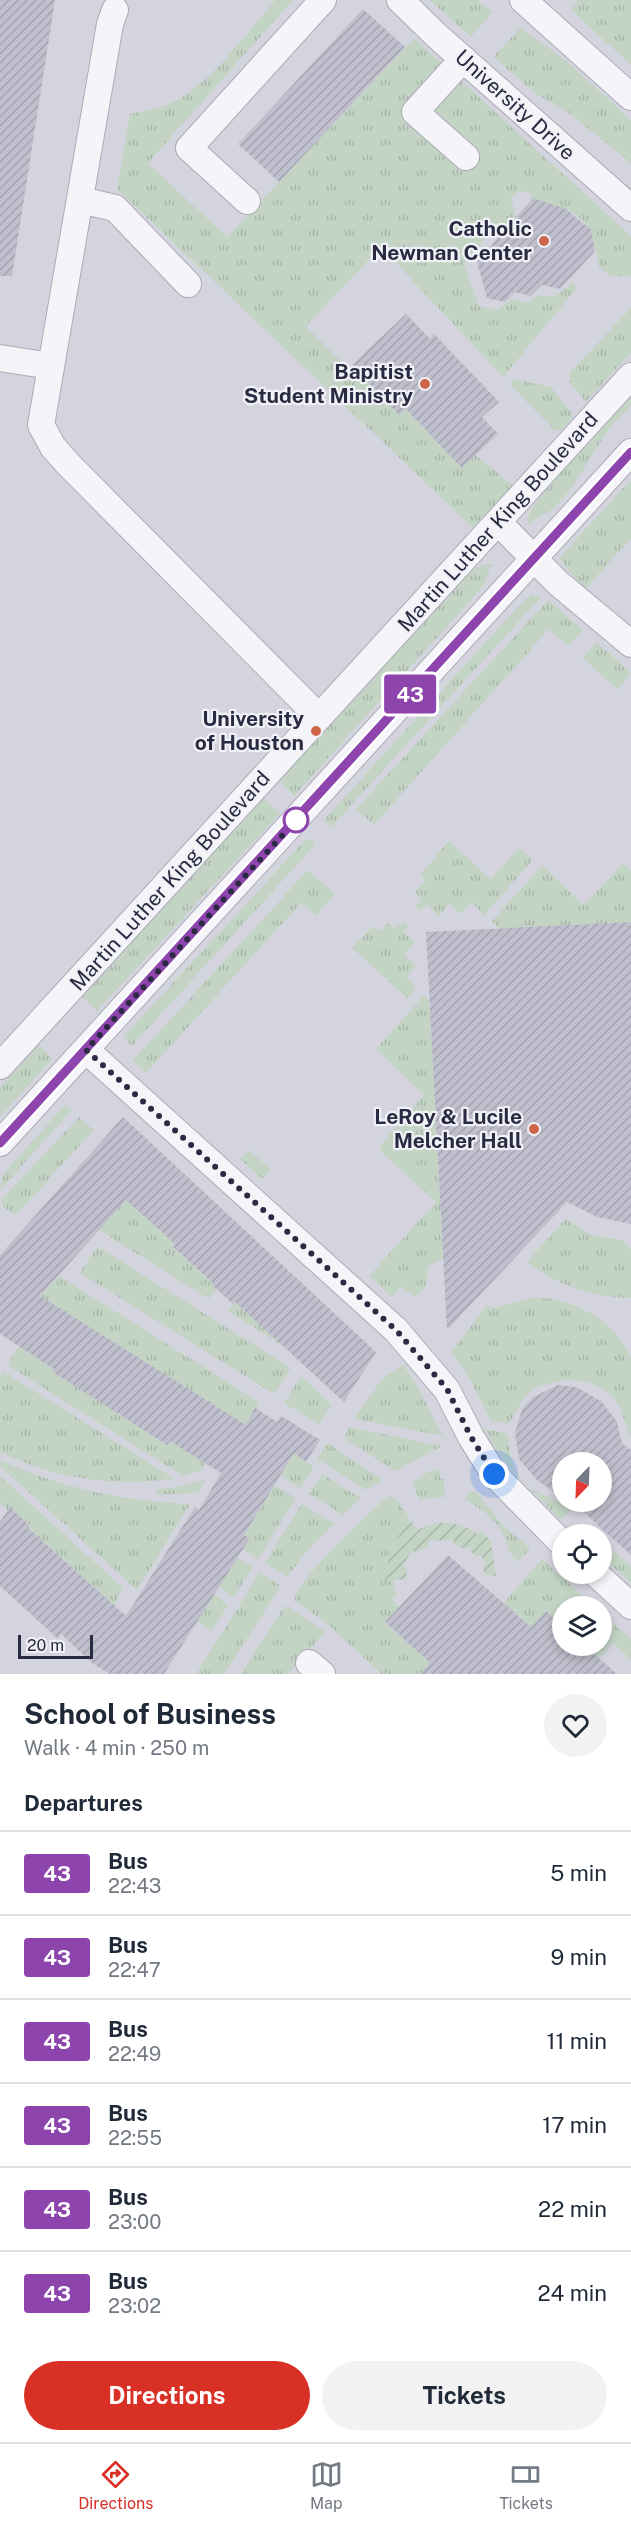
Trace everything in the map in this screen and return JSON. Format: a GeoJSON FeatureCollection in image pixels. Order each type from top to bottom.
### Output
{"type":"FeatureCollection","features":[{"type":"Feature","properties":{"kind":"street"},"geometry":{"type":"LineString","coordinates":[[247,201],[189,148],[323,0]]}},
{"type":"Feature","properties":{"kind":"street","name":"University Drive"},"geometry":{"type":"LineString","coordinates":[[400,0],[631,208]]}},
{"type":"Feature","properties":{"kind":"street"},"geometry":{"type":"LineString","coordinates":[[523,0],[631,97]]}},
{"type":"Feature","properties":{"kind":"street"},"geometry":{"type":"LineString","coordinates":[[115,10],[110,24],[41,424],[53,447],[319,717]]}},
{"type":"Feature","properties":{"kind":"street"},"geometry":{"type":"LineString","coordinates":[[463,59],[415,112],[466,157]]}},
{"type":"Feature","properties":{"kind":"street"},"geometry":{"type":"LineString","coordinates":[[80,200],[115,208],[188,284]]}},
{"type":"Feature","properties":{"kind":"street"},"geometry":{"type":"LineString","coordinates":[[0,358],[51,366]]}},
{"type":"Feature","properties":{"kind":"street","name":"Martin Luther King Boulevard"},"geometry":{"type":"LineString","coordinates":[[0,1066],[631,376]]}},
{"type":"Feature","properties":{"kind":"street"},"geometry":{"type":"LineString","coordinates":[[0,1143],[631,452]]}},
{"type":"Feature","properties":{"kind":"street"},"geometry":{"type":"LineString","coordinates":[[498,522],[533,559],[631,645]]}},
{"type":"Feature","properties":{"kind":"street"},"geometry":{"type":"LineString","coordinates":[[86,1050],[396,1330],[447,1389],[471,1437],[494,1474],[552,1533]]}},
{"type":"Feature","properties":{"kind":"street"},"geometry":{"type":"LineString","coordinates":[[607,1584],[631,1606]]}},
{"type":"Feature","properties":{"kind":"shaded area","name":"University of Houston"},"geometry":{"type":"Polygon","coordinates":[[[0,0],[631,0],[631,1674],[0,1674],[0,0]]]}},
{"type":"Feature","properties":{"kind":"green space"},"geometry":{"type":"Polygon","coordinates":[[[275,0],[293,0],[148,163],[227,237],[414,38],[631,236],[631,277],[609,275],[599,267],[592,236],[580,218],[560,207],[530,200],[531,193],[517,191],[511,198],[516,216],[504,228],[495,227],[464,264],[479,306],[497,310],[512,299],[527,303],[538,295],[554,297],[573,282],[576,289],[503,377],[381,247],[306,326],[349,369],[354,365],[474,453],[512,485],[473,528],[117,189],[130,114],[167,104],[191,91],[230,54],[275,0]]]}},
{"type":"Feature","properties":{"kind":"green space"},"geometry":{"type":"Polygon","coordinates":[[[429,0],[477,0],[493,12],[471,37],[429,0]]]}},
{"type":"Feature","properties":{"kind":"green space"},"geometry":{"type":"Polygon","coordinates":[[[579,0],[631,0],[631,65],[571,10],[579,0]]]}},
{"type":"Feature","properties":{"kind":"green space"},"geometry":{"type":"Polygon","coordinates":[[[520,28],[568,62],[631,120],[631,163],[565,110],[536,94],[493,57],[520,28]]]}},
{"type":"Feature","properties":{"kind":"green space"},"geometry":{"type":"Polygon","coordinates":[[[631,308],[631,353],[586,402],[569,382],[570,372],[631,308]]]}},
{"type":"Feature","properties":{"kind":"green space"},"geometry":{"type":"Polygon","coordinates":[[[514,379],[551,387],[572,413],[572,417],[561,431],[554,430],[509,384],[514,379]]]}},
{"type":"Feature","properties":{"kind":"green space"},"geometry":{"type":"Polygon","coordinates":[[[631,393],[631,405],[609,429],[570,490],[554,508],[529,524],[526,520],[545,487],[631,393]]]}},
{"type":"Feature","properties":{"kind":"green space"},"geometry":{"type":"Polygon","coordinates":[[[631,480],[631,539],[584,590],[559,558],[631,480]]]}},
{"type":"Feature","properties":{"kind":"green space"},"geometry":{"type":"Polygon","coordinates":[[[491,564],[486,582],[471,600],[294,796],[278,780],[451,591],[478,566],[491,564]]]}},
{"type":"Feature","properties":{"kind":"green space"},"geometry":{"type":"Polygon","coordinates":[[[532,595],[542,596],[331,827],[323,821],[525,599],[532,595]]]}},
{"type":"Feature","properties":{"kind":"green space"},"geometry":{"type":"Polygon","coordinates":[[[548,600],[583,630],[568,646],[549,629],[374,825],[356,809],[548,600]]]}},
{"type":"Feature","properties":{"kind":"green space"},"geometry":{"type":"Polygon","coordinates":[[[597,642],[631,673],[618,690],[582,658],[597,642]]]}},
{"type":"Feature","properties":{"kind":"green space"},"geometry":{"type":"Polygon","coordinates":[[[263,798],[280,813],[97,1011],[82,996],[263,798]]]}},
{"type":"Feature","properties":{"kind":"green space"},"geometry":{"type":"Polygon","coordinates":[[[307,838],[315,845],[132,1046],[123,1037],[307,838]]]}},
{"type":"Feature","properties":{"kind":"green space"},"geometry":{"type":"Polygon","coordinates":[[[449,841],[491,879],[519,848],[533,860],[484,915],[472,903],[460,914],[449,904],[439,916],[427,905],[420,911],[415,906],[422,899],[414,892],[426,880],[420,875],[449,841]]]}},
{"type":"Feature","properties":{"kind":"green space"},"geometry":{"type":"Polygon","coordinates":[[[623,863],[631,870],[631,922],[500,929],[492,921],[542,866],[584,905],[623,863]]]}},
{"type":"Feature","properties":{"kind":"green space"},"geometry":{"type":"Polygon","coordinates":[[[308,870],[335,894],[316,916],[301,903],[146,1073],[133,1060],[308,870]]]}},
{"type":"Feature","properties":{"kind":"green space"},"geometry":{"type":"Polygon","coordinates":[[[403,921],[409,926],[403,932],[415,942],[404,955],[416,966],[406,978],[416,987],[407,998],[352,948],[373,926],[379,931],[388,923],[395,929],[403,921]]]}},
{"type":"Feature","properties":{"kind":"green space"},"geometry":{"type":"Polygon","coordinates":[[[424,995],[429,1001],[430,1008],[443,1259],[429,1266],[425,1288],[415,1297],[401,1287],[392,1297],[369,1276],[436,1202],[381,1152],[381,1144],[424,1095],[376,1049],[424,995]]]}},
{"type":"Feature","properties":{"kind":"green space"},"geometry":{"type":"Polygon","coordinates":[[[39,1044],[52,1059],[0,1117],[0,1087],[39,1044]]]}},
{"type":"Feature","properties":{"kind":"green space"},"geometry":{"type":"Polygon","coordinates":[[[65,1105],[72,1110],[0,1190],[3,1174],[65,1105]]]}},
{"type":"Feature","properties":{"kind":"green space"},"geometry":{"type":"Polygon","coordinates":[[[79,1117],[94,1130],[16,1215],[4,1208],[1,1200],[79,1117]]]}},
{"type":"Feature","properties":{"kind":"green space"},"geometry":{"type":"Polygon","coordinates":[[[249,1150],[271,1170],[262,1179],[240,1159],[249,1150]]]}},
{"type":"Feature","properties":{"kind":"green space"},"geometry":{"type":"Polygon","coordinates":[[[126,1195],[134,1207],[175,1244],[173,1248],[213,1283],[216,1289],[209,1299],[99,1230],[126,1195]]]}},
{"type":"Feature","properties":{"kind":"green space"},"geometry":{"type":"Polygon","coordinates":[[[565,1219],[590,1234],[624,1241],[631,1249],[631,1298],[576,1289],[551,1278],[527,1262],[565,1219]]]}},
{"type":"Feature","properties":{"kind":"green space"},"geometry":{"type":"Polygon","coordinates":[[[97,1246],[291,1368],[274,1394],[80,1273],[97,1246]]]}},
{"type":"Feature","properties":{"kind":"green space"},"geometry":{"type":"Polygon","coordinates":[[[59,1276],[259,1402],[246,1425],[35,1302],[59,1276]]]}},
{"type":"Feature","properties":{"kind":"green space"},"geometry":{"type":"Polygon","coordinates":[[[537,1297],[566,1303],[592,1314],[604,1322],[623,1343],[631,1356],[631,1436],[614,1399],[606,1391],[585,1382],[561,1381],[538,1387],[523,1400],[508,1424],[491,1421],[472,1383],[451,1352],[487,1305],[494,1308],[537,1297]]]}},
{"type":"Feature","properties":{"kind":"green space"},"geometry":{"type":"Polygon","coordinates":[[[235,1302],[283,1346],[228,1311],[235,1302]]]}},
{"type":"Feature","properties":{"kind":"green space"},"geometry":{"type":"Polygon","coordinates":[[[19,1346],[54,1369],[53,1372],[167,1445],[170,1441],[206,1463],[202,1470],[183,1476],[7,1365],[19,1346]]]}},
{"type":"Feature","properties":{"kind":"green space"},"geometry":{"type":"Polygon","coordinates":[[[403,1365],[417,1385],[443,1436],[354,1419],[382,1379],[403,1365]]]}},
{"type":"Feature","properties":{"kind":"green space"},"geometry":{"type":"Polygon","coordinates":[[[4,1372],[175,1479],[129,1482],[85,1479],[43,1469],[0,1452],[0,1378],[4,1372]]]}},
{"type":"Feature","properties":{"kind":"green space"},"geometry":{"type":"Polygon","coordinates":[[[301,1376],[332,1405],[319,1425],[284,1403],[301,1376]]]}},
{"type":"Feature","properties":{"kind":"green space"},"geometry":{"type":"Polygon","coordinates":[[[349,1427],[442,1446],[395,1471],[344,1438],[349,1427]]]}},
{"type":"Feature","properties":{"kind":"green space"},"geometry":{"type":"Polygon","coordinates":[[[484,1429],[506,1433],[510,1456],[518,1475],[533,1489],[552,1498],[552,1511],[506,1464],[484,1429]]]}},
{"type":"Feature","properties":{"kind":"green space"},"geometry":{"type":"Polygon","coordinates":[[[327,1443],[383,1480],[366,1490],[317,1459],[327,1443]]]}},
{"type":"Feature","properties":{"kind":"green space"},"geometry":{"type":"Polygon","coordinates":[[[294,1453],[314,1467],[300,1489],[280,1475],[294,1453]]]}},
{"type":"Feature","properties":{"kind":"green space"},"geometry":{"type":"Polygon","coordinates":[[[0,1460],[46,1478],[93,1491],[141,1500],[190,1504],[137,1590],[0,1466],[0,1460]]]}},
{"type":"Feature","properties":{"kind":"green space"},"geometry":{"type":"Polygon","coordinates":[[[433,1469],[439,1471],[440,1478],[444,1479],[445,1497],[419,1500],[412,1482],[433,1469]]]}},
{"type":"Feature","properties":{"kind":"green space"},"geometry":{"type":"Polygon","coordinates":[[[322,1474],[361,1498],[343,1515],[309,1494],[322,1474]]]}},
{"type":"Feature","properties":{"kind":"green space"},"geometry":{"type":"Polygon","coordinates":[[[0,1476],[123,1588],[112,1611],[100,1592],[28,1528],[30,1525],[10,1507],[8,1511],[0,1503],[0,1476]]]}},
{"type":"Feature","properties":{"kind":"green space"},"geometry":{"type":"Polygon","coordinates":[[[206,1479],[198,1493],[155,1495],[157,1489],[184,1486],[206,1479]]]}},
{"type":"Feature","properties":{"kind":"green space"},"geometry":{"type":"Polygon","coordinates":[[[274,1485],[296,1498],[258,1559],[243,1549],[250,1538],[244,1535],[274,1485]]]}},
{"type":"Feature","properties":{"kind":"green space"},"geometry":{"type":"Polygon","coordinates":[[[476,1491],[500,1522],[530,1549],[518,1562],[510,1553],[501,1531],[493,1520],[465,1500],[468,1492],[476,1491]]]}},
{"type":"Feature","properties":{"kind":"green space"},"geometry":{"type":"Polygon","coordinates":[[[389,1496],[397,1499],[411,1521],[395,1541],[387,1563],[387,1581],[393,1580],[397,1596],[392,1599],[399,1607],[385,1623],[430,1663],[420,1674],[382,1674],[326,1623],[295,1601],[306,1579],[319,1563],[389,1496]]]}},
{"type":"Feature","properties":{"kind":"green space"},"geometry":{"type":"Polygon","coordinates":[[[302,1504],[335,1524],[313,1544],[287,1577],[265,1563],[302,1504]]]}},
{"type":"Feature","properties":{"kind":"green space"},"geometry":{"type":"Polygon","coordinates":[[[553,1512],[568,1512],[561,1520],[553,1512]]]}},
{"type":"Feature","properties":{"kind":"green space"},"geometry":{"type":"Polygon","coordinates":[[[411,1521],[418,1530],[434,1524],[449,1523],[464,1526],[478,1534],[482,1530],[491,1542],[496,1576],[485,1575],[483,1567],[486,1564],[480,1555],[477,1557],[470,1551],[472,1548],[470,1546],[467,1549],[453,1544],[454,1540],[428,1541],[429,1546],[415,1553],[412,1550],[403,1566],[407,1568],[406,1579],[386,1581],[387,1563],[392,1548],[411,1521]]]}},
{"type":"Feature","properties":{"kind":"green space"},"geometry":{"type":"Polygon","coordinates":[[[612,1549],[631,1567],[631,1583],[612,1566],[612,1549]]]}},
{"type":"Feature","properties":{"kind":"green space"},"geometry":{"type":"Polygon","coordinates":[[[237,1558],[253,1567],[234,1597],[219,1587],[237,1558]]]}},
{"type":"Feature","properties":{"kind":"green space"},"geometry":{"type":"Polygon","coordinates":[[[542,1559],[552,1568],[552,1584],[570,1584],[583,1596],[552,1596],[552,1617],[546,1611],[531,1627],[504,1603],[542,1559]]]}},
{"type":"Feature","properties":{"kind":"green space"},"geometry":{"type":"Polygon","coordinates":[[[260,1572],[281,1586],[224,1674],[196,1674],[260,1572]]]}},
{"type":"Feature","properties":{"kind":"green space"},"geometry":{"type":"Polygon","coordinates":[[[214,1595],[228,1605],[212,1631],[197,1621],[214,1595]]]}},
{"type":"Feature","properties":{"kind":"green space"},"geometry":{"type":"Polygon","coordinates":[[[287,1606],[325,1632],[288,1674],[241,1674],[283,1608],[287,1606]]]}},
{"type":"Feature","properties":{"kind":"green space"},"geometry":{"type":"Polygon","coordinates":[[[612,1622],[631,1639],[631,1659],[613,1643],[612,1622]]]}},
{"type":"Feature","properties":{"kind":"building"},"geometry":{"type":"Polygon","coordinates":[[[0,0],[55,0],[12,276],[0,276],[0,0]]]}},
{"type":"Feature","properties":{"kind":"building"},"geometry":{"type":"Polygon","coordinates":[[[363,9],[405,47],[279,182],[238,144],[363,9]]]}},
{"type":"Feature","properties":{"kind":"building","name":"Catholic Newman Center"},"geometry":{"type":"Polygon","coordinates":[[[533,198],[566,209],[591,230],[595,251],[560,289],[542,285],[531,296],[515,292],[505,302],[487,298],[477,262],[533,198]]]}},
{"type":"Feature","properties":{"kind":"building","name":"Bapitist Student Ministry"},"geometry":{"type":"Polygon","coordinates":[[[406,314],[430,339],[434,334],[499,402],[482,417],[498,434],[462,468],[406,409],[399,415],[352,365],[406,314]]]}},
{"type":"Feature","properties":{"kind":"building","name":"LeRoy & Lucile Melcher Hall"},"geometry":{"type":"Polygon","coordinates":[[[631,922],[631,1224],[597,1217],[567,1202],[447,1330],[426,932],[631,922]]]}},
{"type":"Feature","properties":{"kind":"building"},"geometry":{"type":"Polygon","coordinates":[[[123,1117],[376,1352],[344,1402],[235,1302],[233,1304],[212,1285],[213,1283],[173,1247],[175,1244],[126,1200],[40,1296],[246,1425],[255,1408],[277,1422],[281,1416],[320,1440],[306,1462],[294,1453],[244,1535],[250,1538],[164,1674],[110,1674],[92,1663],[61,1634],[58,1639],[0,1586],[0,1522],[10,1507],[30,1526],[28,1528],[126,1616],[195,1507],[199,1510],[221,1473],[170,1441],[167,1445],[53,1372],[54,1369],[0,1334],[0,1255],[123,1117]]]}},
{"type":"Feature","properties":{"kind":"building"},"geometry":{"type":"Polygon","coordinates":[[[558,1385],[576,1387],[601,1401],[617,1422],[622,1443],[631,1450],[631,1555],[612,1538],[612,1524],[597,1524],[584,1512],[612,1512],[612,1452],[552,1452],[552,1490],[538,1481],[519,1459],[515,1433],[522,1409],[533,1397],[558,1385]]]}},
{"type":"Feature","properties":{"kind":"building"},"geometry":{"type":"Polygon","coordinates":[[[448,1555],[531,1627],[546,1611],[552,1617],[552,1656],[596,1656],[617,1674],[420,1674],[430,1663],[385,1622],[448,1555]]]}},
{"type":"Feature","properties":{"kind":"bus line","name":"43"},"geometry":{"type":"LineString","coordinates":[[0,1143],[106,1030],[631,452]]}},
{"type":"Feature","properties":{"kind":"place","name":"Catholic Newman Center"},"geometry":{"type":"Point","coordinates":[544,241]}},
{"type":"Feature","properties":{"kind":"place","name":"Bapitist Student Ministry"},"geometry":{"type":"Point","coordinates":[425,384]}},
{"type":"Feature","properties":{"kind":"place","name":"University of Houston"},"geometry":{"type":"Point","coordinates":[316,731]}},
{"type":"Feature","properties":{"kind":"place","name":"LeRoy & Lucile Melcher Hall"},"geometry":{"type":"Point","coordinates":[534,1129]}},
{"type":"Feature","properties":{"kind":"route"},"geometry":{"type":"LineString","coordinates":[[296,820],[300,816],[86,1050],[396,1330],[447,1389],[471,1437],[494,1474]]}}]}
